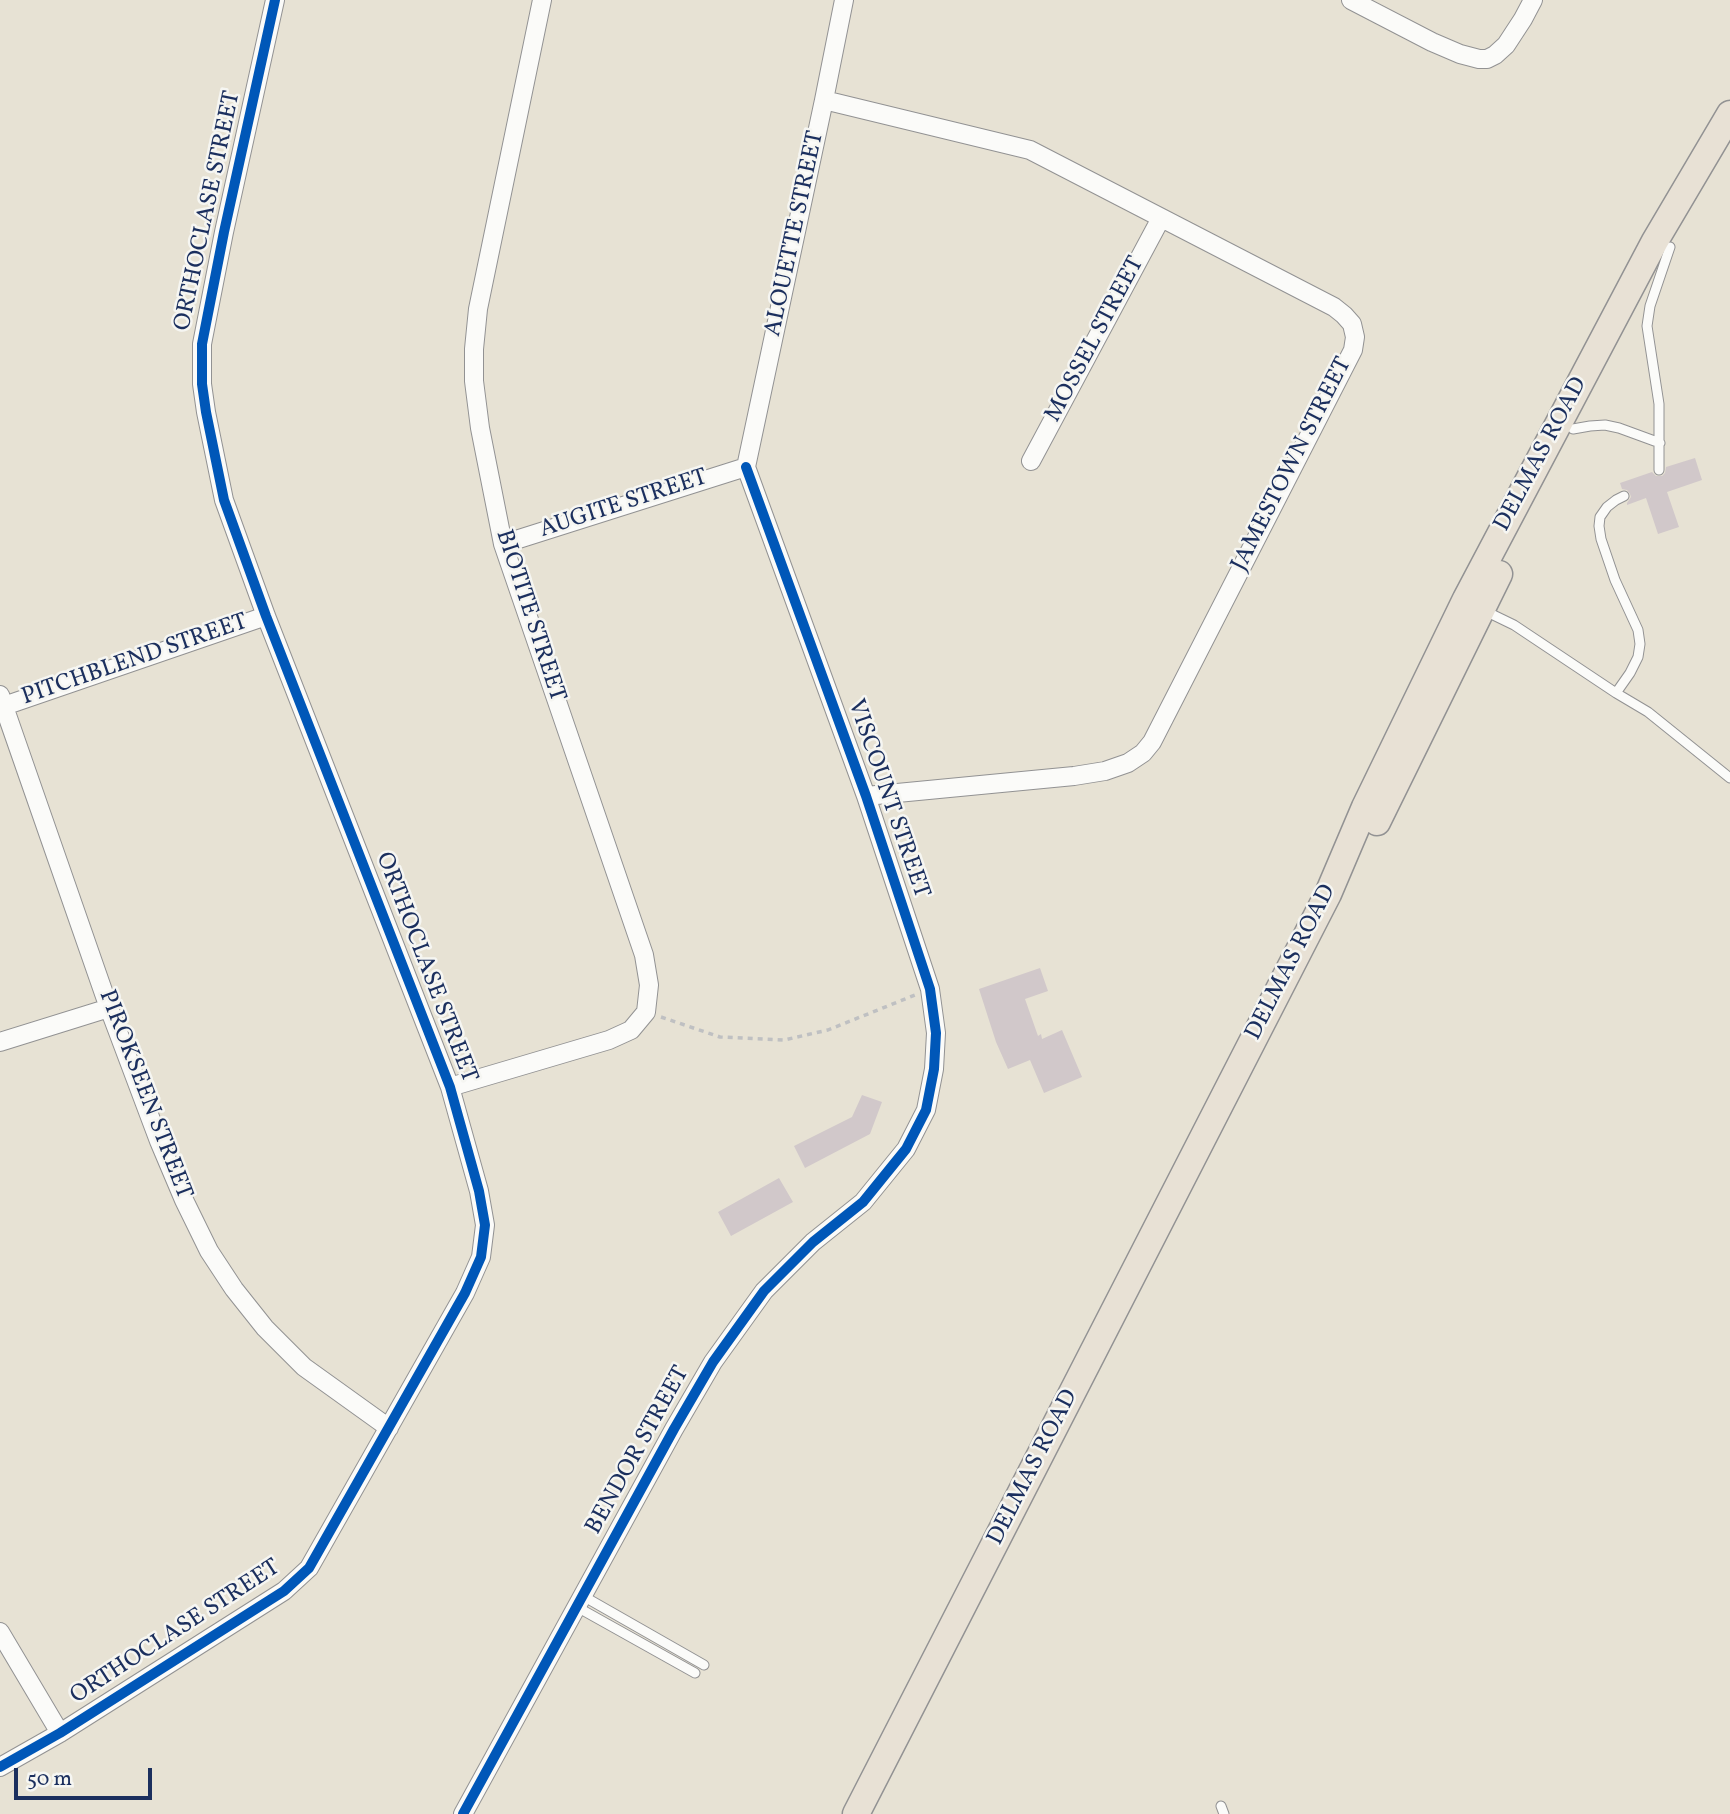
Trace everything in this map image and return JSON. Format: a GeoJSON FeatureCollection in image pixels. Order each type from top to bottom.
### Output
{"type":"FeatureCollection","features":[{"type":"Feature","properties":{"kind":"main road","name":"DELMAS ROAD"},"geometry":{"type":"LineString","coordinates":[[869,1814],[1125,1306],[1379,819],[1473,604],[1573,429],[1670,247],[1730,115]]}},
{"type":"Feature","properties":{"kind":"main road","name":"DELMAS ROAD"},"geometry":{"type":"LineString","coordinates":[[856,1814],[1328,894],[1365,807],[1473,604],[1655,241],[1730,115]]}},
{"type":"Feature","properties":{"kind":"street","name":"ORTHOCLASE STREET"},"geometry":{"type":"LineString","coordinates":[[0,1767],[60,1733],[296,1582],[309,1568],[390,1428],[465,1293],[481,1257],[485,1225],[479,1191],[450,1087],[266,616],[224,500],[204,403],[202,344],[275,0]]}},
{"type":"Feature","properties":{"kind":"street","name":"BIOTITE STREET"},"geometry":{"type":"LineString","coordinates":[[542,0],[478,309],[474,381],[480,428],[503,544],[644,955],[649,985],[646,1012]]}},
{"type":"Feature","properties":{"kind":"street","name":"ALOUETTE STREET"},"geometry":{"type":"LineString","coordinates":[[746,467],[844,0]]}},
{"type":"Feature","properties":{"kind":"street"},"geometry":{"type":"LineString","coordinates":[[1351,0],[1432,42],[1479,60],[1495,55],[1506,45],[1533,0]]}},
{"type":"Feature","properties":{"kind":"street","name":"JAMESTOWN STREET"},"geometry":{"type":"LineString","coordinates":[[824,100],[1030,150],[1334,307],[1352,324],[1354,337],[1353,350],[1152,741],[1143,753],[1128,763],[1105,771],[1074,776],[866,796]]}},
{"type":"Feature","properties":{"kind":"street","name":"MOSSEL STREET"},"geometry":{"type":"LineString","coordinates":[[1031,461],[1161,218]]}},
{"type":"Feature","properties":{"kind":"street","name":"AUGITE STREET"},"geometry":{"type":"LineString","coordinates":[[503,544],[746,467]]}},
{"type":"Feature","properties":{"kind":"street","name":"VISCOUNT STREET"},"geometry":{"type":"LineString","coordinates":[[746,467],[866,796],[930,989],[936,1033],[934,1069],[926,1110],[906,1149]]}},
{"type":"Feature","properties":{"kind":"street","name":"PITCHBLEND STREET"},"geometry":{"type":"LineString","coordinates":[[2,700],[266,616]]}},
{"type":"Feature","properties":{"kind":"street","name":"PIROKSEEN STREET"},"geometry":{"type":"LineString","coordinates":[[2,700],[108,1008],[154,1129],[209,1251],[265,1328],[304,1367],[390,1428]]}},
{"type":"Feature","properties":{"kind":"street"},"geometry":{"type":"LineString","coordinates":[[0,1042],[108,1008]]}},
{"type":"Feature","properties":{"kind":"street"},"geometry":{"type":"LineString","coordinates":[[450,1087],[609,1040],[631,1030],[646,1012]]}},
{"type":"Feature","properties":{"kind":"street","name":"BENDOR STREET"},"geometry":{"type":"LineString","coordinates":[[463,1814],[713,1362],[764,1291],[813,1242],[863,1202],[906,1149]]}},
{"type":"Feature","properties":{"kind":"street"},"geometry":{"type":"LineString","coordinates":[[0,1632],[60,1733]]}},
{"type":"Feature","properties":{"kind":"lane"},"geometry":{"type":"LineString","coordinates":[[1659,470],[1659,404],[1647,326],[1650,306],[1670,247]]}},
{"type":"Feature","properties":{"kind":"lane"},"geometry":{"type":"LineString","coordinates":[[1573,429],[1605,425],[1660,443]]}},
{"type":"Feature","properties":{"kind":"lane"},"geometry":{"type":"LineString","coordinates":[[1615,693],[1630,673],[1638,657],[1640,644],[1638,630],[1615,580],[1599,526],[1607,507],[1624,496]]}},
{"type":"Feature","properties":{"kind":"lane"},"geometry":{"type":"LineString","coordinates":[[1473,604],[1514,625],[1648,712],[1730,778]]}},
{"type":"Feature","properties":{"kind":"lane"},"geometry":{"type":"LineString","coordinates":[[580,1602],[704,1665]]}},
{"type":"Feature","properties":{"kind":"lane"},"geometry":{"type":"LineString","coordinates":[[580,1602],[695,1673]]}},
{"type":"Feature","properties":{"kind":"path"},"geometry":{"type":"LineString","coordinates":[[646,1012],[720,1037],[784,1040],[828,1030],[930,989]]}},
{"type":"Feature","properties":{"kind":"building"},"geometry":{"type":"Polygon","coordinates":[[[1695,458],[1702,480],[1667,492],[1679,527],[1658,534],[1646,498],[1627,505],[1631,497],[1627,490],[1622,489],[1620,483],[1652,472],[1656,476],[1662,476],[1666,467],[1695,458]]]}},
{"type":"Feature","properties":{"kind":"building"},"geometry":{"type":"Polygon","coordinates":[[[1040,968],[1048,991],[1025,999],[1038,1036],[1041,1034],[1042,1039],[1062,1030],[1082,1077],[1044,1093],[1030,1060],[1008,1069],[979,989],[1040,968]]]}},
{"type":"Feature","properties":{"kind":"building"},"geometry":{"type":"Polygon","coordinates":[[[862,1095],[882,1102],[870,1134],[805,1168],[794,1146],[852,1117],[862,1095]]]}},
{"type":"Feature","properties":{"kind":"building"},"geometry":{"type":"Polygon","coordinates":[[[779,1178],[793,1202],[731,1236],[718,1212],[779,1178]]]}},
{"type":"Feature","properties":{"kind":"cycle path"},"geometry":{"type":"LineString","coordinates":[[0,1767],[60,1733],[284,1591],[309,1568],[465,1293],[481,1257],[485,1225],[479,1191],[450,1087],[266,616],[224,500],[206,412],[202,384],[202,344],[275,0]]}},
{"type":"Feature","properties":{"kind":"cycle path"},"geometry":{"type":"LineString","coordinates":[[463,1814],[713,1362],[764,1291],[813,1242],[863,1202],[906,1149],[926,1110],[934,1069],[936,1033],[930,989],[866,796],[746,467]]}}]}
